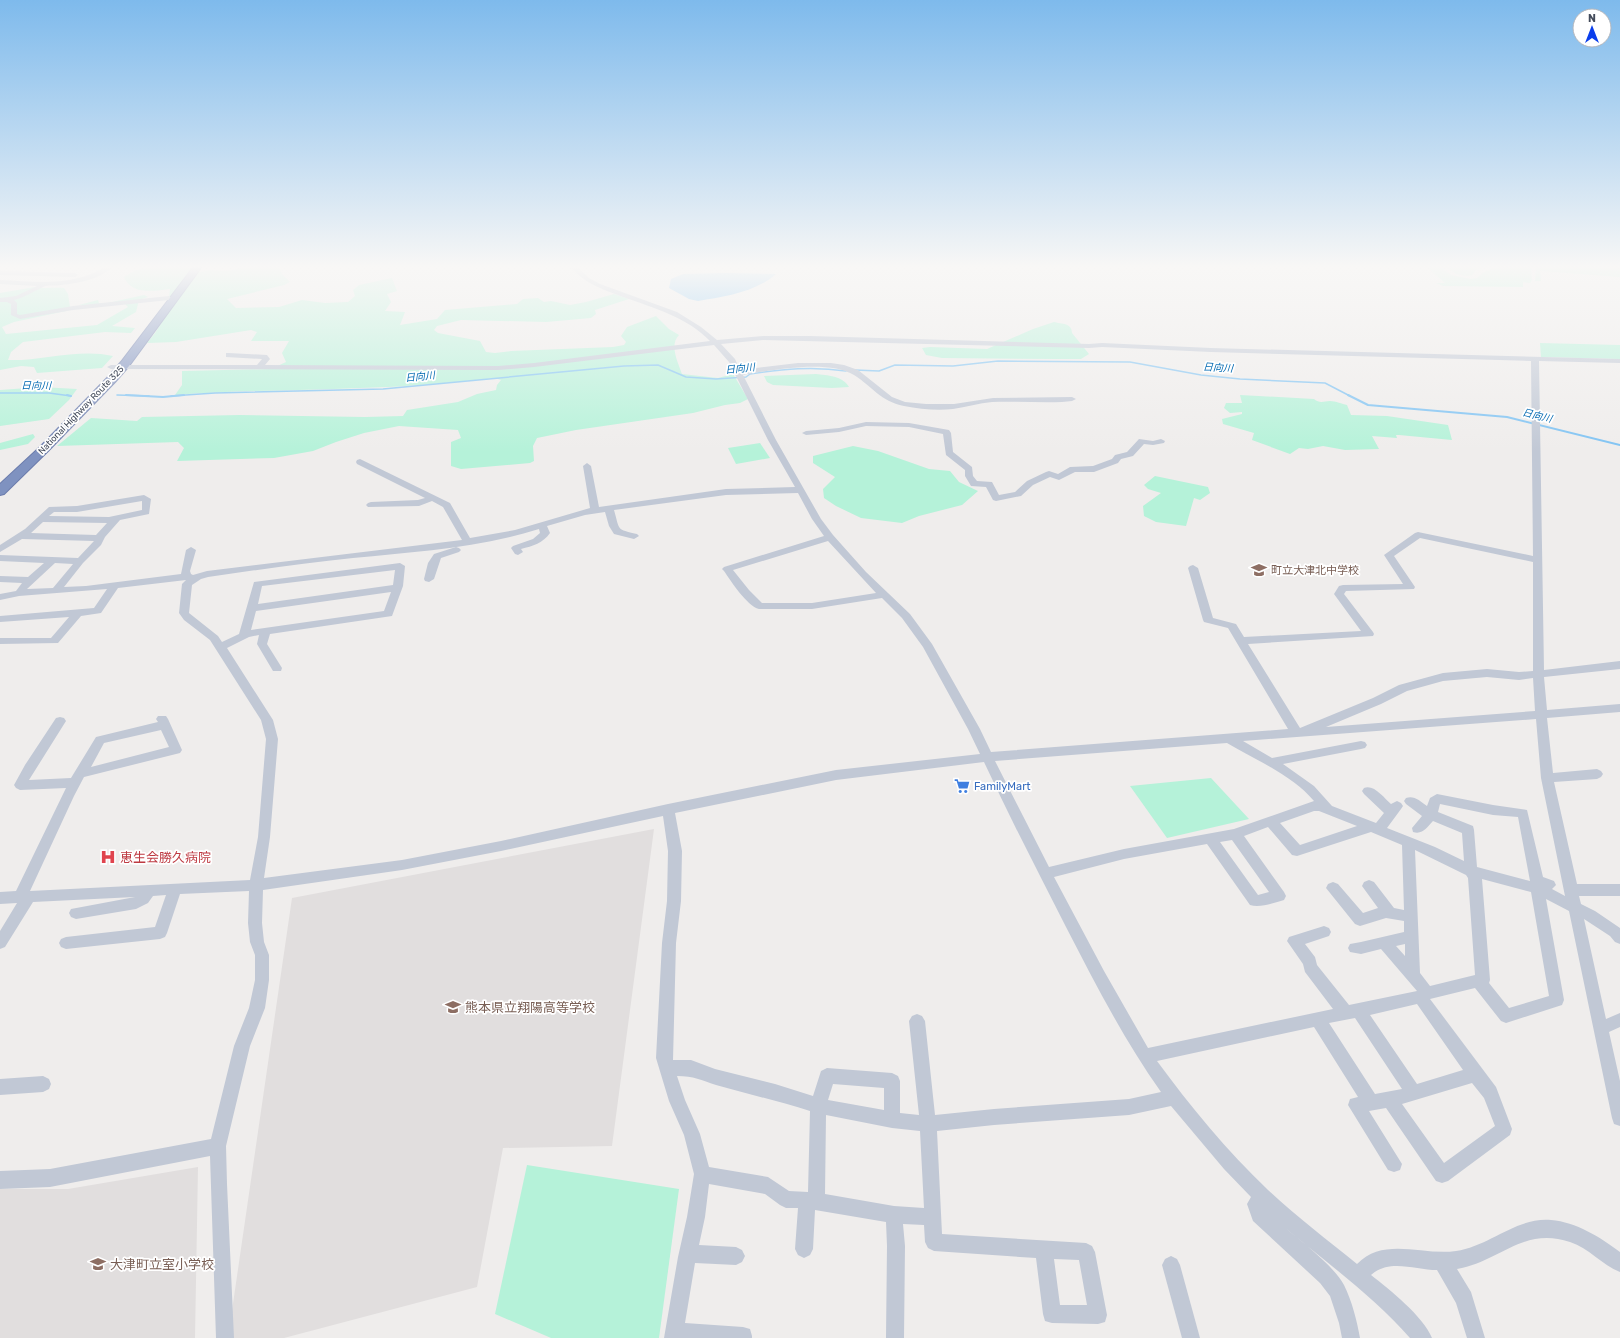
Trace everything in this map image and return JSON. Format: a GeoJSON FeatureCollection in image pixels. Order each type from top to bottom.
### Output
{"type":"FeatureCollection","features":[{"type":"Feature","properties":{"kind":"highway","name":"National Highway Route 325"},"geometry":{"type":"LineString","coordinates":[[0,491],[96,398],[146,327]]}},
{"type":"Feature","properties":{"kind":"highway","name":"National Highway Route 325"},"geometry":{"type":"LineString","coordinates":[[0,483],[118,366],[149,327]]}},
{"type":"Feature","properties":{"kind":"street"},"geometry":{"type":"LineString","coordinates":[[699,327],[715,341],[732,362],[817,519],[830,537],[883,594],[906,616],[928,646],[974,729],[1045,874],[1099,976],[1144,1056],[1174,1097],[1230,1163],[1262,1196],[1399,1311],[1423,1338]]}},
{"type":"Feature","properties":{"kind":"street"},"geometry":{"type":"LineString","coordinates":[[118,366],[511,367],[715,341],[780,338],[1089,346],[1102,345],[1211,350],[1620,361]]}},
{"type":"Feature","properties":{"kind":"street"},"geometry":{"type":"LineString","coordinates":[[229,354],[264,356],[266,359],[260,366]]}},
{"type":"Feature","properties":{"kind":"street"},"geometry":{"type":"LineString","coordinates":[[1535,359],[1536,560],[1541,714],[1547,778],[1620,1118]]}},
{"type":"Feature","properties":{"kind":"street"},"geometry":{"type":"LineString","coordinates":[[739,376],[798,366],[846,368],[854,372],[887,399],[925,407],[947,407],[994,400],[1072,399]]}},
{"type":"Feature","properties":{"kind":"street"},"geometry":{"type":"LineString","coordinates":[[806,433],[839,430],[866,424],[909,425],[946,432],[949,453],[969,470],[969,476],[974,484],[989,484],[996,498],[1018,494],[1030,482],[1049,474],[1059,478],[1073,469],[1094,468],[1115,461],[1118,458],[1130,454],[1142,441],[1153,443],[1161,441]]}},
{"type":"Feature","properties":{"kind":"street"},"geometry":{"type":"LineString","coordinates":[[360,462],[447,505],[451,514],[471,541]]}},
{"type":"Feature","properties":{"kind":"street"},"geometry":{"type":"LineString","coordinates":[[587,466],[595,511]]}},
{"type":"Feature","properties":{"kind":"street"},"geometry":{"type":"LineString","coordinates":[[0,597],[19,593],[114,586],[189,578],[234,570],[471,541],[516,533],[542,526],[572,515],[726,492],[800,490]]}},
{"type":"Feature","properties":{"kind":"street"},"geometry":{"type":"LineString","coordinates":[[0,549],[20,536],[52,509],[77,509],[146,498],[146,512],[116,519],[41,519]]}},
{"type":"Feature","properties":{"kind":"street"},"geometry":{"type":"LineString","coordinates":[[371,505],[419,503],[433,498]]}},
{"type":"Feature","properties":{"kind":"street"},"geometry":{"type":"LineString","coordinates":[[609,509],[616,531],[619,534],[634,536]]}},
{"type":"Feature","properties":{"kind":"street"},"geometry":{"type":"LineString","coordinates":[[56,591],[80,561],[100,541],[98,538],[116,519]]}},
{"type":"Feature","properties":{"kind":"street"},"geometry":{"type":"LineString","coordinates":[[518,552],[516,548],[540,539],[543,536],[545,533],[542,526]]}},
{"type":"Feature","properties":{"kind":"street"},"geometry":{"type":"LineString","coordinates":[[1241,640],[1369,634],[1339,594],[1343,588],[1410,587],[1389,555],[1418,535],[1536,560]]}},
{"type":"Feature","properties":{"kind":"street"},"geometry":{"type":"LineString","coordinates":[[20,536],[98,538]]}},
{"type":"Feature","properties":{"kind":"street"},"geometry":{"type":"LineString","coordinates":[[830,537],[727,569],[745,592],[759,606],[812,606],[839,603],[852,599],[883,594]]}},
{"type":"Feature","properties":{"kind":"street"},"geometry":{"type":"LineString","coordinates":[[429,579],[433,563],[437,556],[462,548],[471,541]]}},
{"type":"Feature","properties":{"kind":"street"},"geometry":{"type":"LineString","coordinates":[[191,550],[185,571],[189,578],[184,613],[188,618],[214,638],[267,720],[272,739],[264,838],[256,885],[255,924],[257,942],[262,955],[262,980],[256,1008],[242,1046],[218,1146],[218,1184],[225,1338]]}},
{"type":"Feature","properties":{"kind":"street"},"geometry":{"type":"LineString","coordinates":[[0,558],[80,561]]}},
{"type":"Feature","properties":{"kind":"street"},"geometry":{"type":"LineString","coordinates":[[19,593],[30,580],[54,559]]}},
{"type":"Feature","properties":{"kind":"street"},"geometry":{"type":"LineString","coordinates":[[220,647],[244,634],[388,614],[397,588],[400,566],[258,584],[244,634]]}},
{"type":"Feature","properties":{"kind":"street"},"geometry":{"type":"LineString","coordinates":[[1193,568],[1208,620],[1232,626],[1297,734]]}},
{"type":"Feature","properties":{"kind":"street"},"geometry":{"type":"LineString","coordinates":[[0,579],[30,580]]}},
{"type":"Feature","properties":{"kind":"street"},"geometry":{"type":"LineString","coordinates":[[0,619],[94,612],[99,610],[114,586]]}},
{"type":"Feature","properties":{"kind":"street"},"geometry":{"type":"LineString","coordinates":[[252,608],[397,588]]}},
{"type":"Feature","properties":{"kind":"street"},"geometry":{"type":"LineString","coordinates":[[0,641],[54,641],[78,613]]}},
{"type":"Feature","properties":{"kind":"street"},"geometry":{"type":"LineString","coordinates":[[266,631],[262,644],[277,668]]}},
{"type":"Feature","properties":{"kind":"street"},"geometry":{"type":"LineString","coordinates":[[1297,734],[1377,701],[1403,688],[1443,677],[1487,672],[1519,676],[1620,665]]}},
{"type":"Feature","properties":{"kind":"street"},"geometry":{"type":"LineString","coordinates":[[0,898],[256,885],[402,865],[501,846],[782,785],[836,775],[988,757],[1620,708]]}},
{"type":"Feature","properties":{"kind":"street"},"geometry":{"type":"LineString","coordinates":[[0,943],[24,897],[77,778],[100,740],[163,722],[176,750],[77,778],[20,785],[29,768],[60,721]]}},
{"type":"Feature","properties":{"kind":"street"},"geometry":{"type":"LineString","coordinates":[[1230,739],[1250,752],[1272,762],[1311,790],[1327,808]]}},
{"type":"Feature","properties":{"kind":"street"},"geometry":{"type":"LineString","coordinates":[[1272,762],[1361,745]]}},
{"type":"Feature","properties":{"kind":"street"},"geometry":{"type":"LineString","coordinates":[[1547,778],[1597,774]]}},
{"type":"Feature","properties":{"kind":"street"},"geometry":{"type":"LineString","coordinates":[[1270,821],[1298,851],[1374,828],[1394,809],[1368,791]]}},
{"type":"Feature","properties":{"kind":"street"},"geometry":{"type":"LineString","coordinates":[[1418,828],[1431,815],[1434,801],[1437,799],[1493,810],[1523,813],[1537,881],[1549,885],[1573,898],[1590,915],[1618,934]]}},
{"type":"Feature","properties":{"kind":"street"},"geometry":{"type":"LineString","coordinates":[[1144,1056],[1318,1019],[1483,980],[1475,876],[1472,871],[1468,830],[1431,815],[1410,801]]}},
{"type":"Feature","properties":{"kind":"street"},"geometry":{"type":"LineString","coordinates":[[1045,874],[1124,854],[1234,834],[1313,806],[1327,808],[1472,871],[1573,898],[1620,890]]}},
{"type":"Feature","properties":{"kind":"street"},"geometry":{"type":"LineString","coordinates":[[668,810],[676,851],[674,901],[669,943],[664,1058],[677,1101],[692,1134],[702,1174],[696,1216],[674,1335],[743,1336]]}},
{"type":"Feature","properties":{"kind":"street"},"geometry":{"type":"LineString","coordinates":[[1212,839],[1255,901],[1279,896],[1234,834]]}},
{"type":"Feature","properties":{"kind":"street"},"geometry":{"type":"LineString","coordinates":[[1408,842],[1413,974]]}},
{"type":"Feature","properties":{"kind":"street"},"geometry":{"type":"LineString","coordinates":[[1369,886],[1390,913]]}},
{"type":"Feature","properties":{"kind":"street"},"geometry":{"type":"LineString","coordinates":[[1333,888],[1360,920],[1386,912],[1411,917]]}},
{"type":"Feature","properties":{"kind":"street"},"geometry":{"type":"LineString","coordinates":[[1478,981],[1506,1016],[1557,1000],[1537,888]]}},
{"type":"Feature","properties":{"kind":"street"},"geometry":{"type":"LineString","coordinates":[[66,943],[160,933],[175,889]]}},
{"type":"Feature","properties":{"kind":"street"},"geometry":{"type":"LineString","coordinates":[[76,913],[136,903],[143,899],[149,890]]}},
{"type":"Feature","properties":{"kind":"street"},"geometry":{"type":"LineString","coordinates":[[1324,932],[1294,941],[1310,962],[1310,967],[1352,1011],[1414,1093]]}},
{"type":"Feature","properties":{"kind":"street"},"geometry":{"type":"LineString","coordinates":[[1355,948],[1361,948],[1412,936]]}},
{"type":"Feature","properties":{"kind":"street"},"geometry":{"type":"LineString","coordinates":[[1384,942],[1413,974],[1424,995],[1474,1074],[1490,1093],[1504,1129],[1442,1175],[1390,1100]]}},
{"type":"Feature","properties":{"kind":"street"},"geometry":{"type":"LineString","coordinates":[[1318,1019],[1371,1103]]}},
{"type":"Feature","properties":{"kind":"street"},"geometry":{"type":"LineString","coordinates":[[1601,1028],[1620,1020]]}},
{"type":"Feature","properties":{"kind":"street"},"geometry":{"type":"LineString","coordinates":[[917,1021],[928,1124],[934,1242],[1044,1249]]}},
{"type":"Feature","properties":{"kind":"street"},"geometry":{"type":"LineString","coordinates":[[667,1068],[692,1068],[715,1077],[775,1092],[818,1106],[892,1120],[928,1124],[1129,1106],[1174,1097]]}},
{"type":"Feature","properties":{"kind":"street"},"geometry":{"type":"LineString","coordinates":[[1394,1164],[1356,1104],[1390,1100],[1474,1074]]}},
{"type":"Feature","properties":{"kind":"street"},"geometry":{"type":"LineString","coordinates":[[804,1249],[812,1200],[818,1106],[827,1076],[892,1081],[892,1120]]}},
{"type":"Feature","properties":{"kind":"street"},"geometry":{"type":"LineString","coordinates":[[0,1088],[43,1084]]}},
{"type":"Feature","properties":{"kind":"street"},"geometry":{"type":"LineString","coordinates":[[0,1180],[50,1178],[218,1146]]}},
{"type":"Feature","properties":{"kind":"street"},"geometry":{"type":"LineString","coordinates":[[702,1174],[768,1186],[786,1199],[812,1200],[894,1215],[933,1216]]}},
{"type":"Feature","properties":{"kind":"street"},"geometry":{"type":"LineString","coordinates":[[1262,1196],[1256,1204],[1259,1215],[1326,1277],[1337,1291],[1348,1323],[1351,1338]]}},
{"type":"Feature","properties":{"kind":"street"},"geometry":{"type":"LineString","coordinates":[[894,1215],[896,1246],[894,1338]]}},
{"type":"Feature","properties":{"kind":"street"},"geometry":{"type":"LineString","coordinates":[[1358,1277],[1373,1262],[1385,1257],[1442,1261],[1466,1258],[1531,1229],[1550,1229],[1570,1232],[1598,1245],[1620,1264]]}},
{"type":"Feature","properties":{"kind":"street"},"geometry":{"type":"LineString","coordinates":[[688,1254],[736,1256]]}},
{"type":"Feature","properties":{"kind":"street"},"geometry":{"type":"LineString","coordinates":[[1442,1261],[1464,1299],[1476,1338]]}},
{"type":"Feature","properties":{"kind":"street"},"geometry":{"type":"LineString","coordinates":[[1171,1265],[1191,1338]]}},
{"type":"Feature","properties":{"kind":"shaded area","name":"熊本県立翔陽高等学校"},"geometry":{"type":"Polygon","coordinates":[[[654,829],[612,1146],[503,1148],[477,1287],[284,1338],[228,1338],[292,898],[654,829]]]}},
{"type":"Feature","properties":{"kind":"shaded area","name":"大津町立室小学校"},"geometry":{"type":"Polygon","coordinates":[[[198,1167],[195,1338],[0,1338],[0,1189],[68,1189],[198,1167]]]}},
{"type":"Feature","properties":{"kind":"green space"},"geometry":{"type":"Polygon","coordinates":[[[0,327],[2,327],[6,334],[72,327],[135,328],[131,333],[105,332],[23,342],[11,352],[8,360],[34,359],[87,353],[113,356],[102,368],[37,373],[34,367],[21,366],[0,370],[0,327]]]}},
{"type":"Feature","properties":{"kind":"green space"},"geometry":{"type":"Polygon","coordinates":[[[159,327],[436,327],[434,330],[438,333],[480,341],[486,352],[495,353],[613,347],[624,345],[626,342],[621,336],[627,327],[667,327],[679,335],[676,339],[674,349],[682,374],[718,378],[733,374],[748,399],[740,403],[693,413],[576,430],[537,438],[533,446],[534,461],[530,463],[461,469],[451,466],[451,442],[461,438],[458,430],[399,426],[364,433],[313,451],[274,458],[177,461],[184,448],[178,442],[57,446],[91,418],[137,421],[142,417],[240,415],[365,417],[403,416],[407,410],[458,402],[477,394],[496,390],[497,385],[501,380],[495,378],[394,387],[221,392],[175,395],[182,385],[182,371],[271,369],[286,362],[282,353],[289,341],[251,341],[257,332],[251,330],[176,342],[147,343],[159,327]]]}},
{"type":"Feature","properties":{"kind":"green space"},"geometry":{"type":"Polygon","coordinates":[[[1038,327],[1070,327],[1072,333],[1089,354],[1081,359],[942,358],[926,355],[922,348],[987,349],[1038,327]]]}},
{"type":"Feature","properties":{"kind":"green space"},"geometry":{"type":"Polygon","coordinates":[[[1540,343],[1620,345],[1620,359],[1541,357],[1540,343]]]}},
{"type":"Feature","properties":{"kind":"green space"},"geometry":{"type":"Polygon","coordinates":[[[816,374],[839,378],[849,387],[832,388],[773,385],[767,382],[764,376],[816,374]]]}},
{"type":"Feature","properties":{"kind":"green space"},"geometry":{"type":"Polygon","coordinates":[[[41,387],[77,389],[69,400],[49,419],[0,426],[0,390],[41,387]]]}},
{"type":"Feature","properties":{"kind":"green space"},"geometry":{"type":"Polygon","coordinates":[[[1240,395],[1314,399],[1320,402],[1332,401],[1347,405],[1351,415],[1387,416],[1448,425],[1452,440],[1399,435],[1396,435],[1397,438],[1372,436],[1379,449],[1345,450],[1323,446],[1308,449],[1299,448],[1290,454],[1252,440],[1254,433],[1223,424],[1222,419],[1242,414],[1242,412],[1230,413],[1224,408],[1226,403],[1242,403],[1240,395]]]}},
{"type":"Feature","properties":{"kind":"green space"},"geometry":{"type":"Polygon","coordinates":[[[33,434],[35,437],[28,444],[0,450],[0,443],[33,434]]]}},
{"type":"Feature","properties":{"kind":"green space"},"geometry":{"type":"Polygon","coordinates":[[[760,443],[770,458],[736,464],[728,448],[760,443]]]}},
{"type":"Feature","properties":{"kind":"green space"},"geometry":{"type":"Polygon","coordinates":[[[853,446],[878,451],[929,469],[950,471],[959,482],[978,491],[962,505],[919,516],[902,523],[861,518],[836,506],[824,498],[823,489],[835,477],[813,463],[813,456],[853,446]]]}},
{"type":"Feature","properties":{"kind":"green space"},"geometry":{"type":"Polygon","coordinates":[[[1155,476],[1208,487],[1210,493],[1200,500],[1194,498],[1186,526],[1156,522],[1144,516],[1143,506],[1161,493],[1148,489],[1144,485],[1155,476]]]}},
{"type":"Feature","properties":{"kind":"green space"},"geometry":{"type":"Polygon","coordinates":[[[1211,778],[1249,819],[1167,838],[1130,786],[1211,778]]]}},
{"type":"Feature","properties":{"kind":"green space"},"geometry":{"type":"Polygon","coordinates":[[[527,1165],[679,1189],[659,1338],[551,1338],[495,1314],[527,1165]]]}},
{"type":"Feature","properties":{"kind":"waterway","name":"日向川"},"geometry":{"type":"LineString","coordinates":[[855,370],[879,371],[895,365],[953,366],[998,361],[1130,362],[1201,375],[1240,379],[1325,383],[1350,396]]}},
{"type":"Feature","properties":{"kind":"waterway","name":"日向川"},"geometry":{"type":"LineString","coordinates":[[180,395],[215,393],[383,389],[624,366],[658,365],[686,377],[716,379],[746,377],[750,374],[798,369],[834,369],[846,371]]}},
{"type":"Feature","properties":{"kind":"waterway","name":"日向川"},"geometry":{"type":"LineString","coordinates":[[0,393],[49,393],[71,396],[67,395]]}},
{"type":"Feature","properties":{"kind":"waterway","name":"日向川"},"geometry":{"type":"LineString","coordinates":[[117,395],[138,396]]}},
{"type":"Feature","properties":{"kind":"waterway","name":"日向川"},"geometry":{"type":"LineString","coordinates":[[126,395],[138,396]]}},
{"type":"Feature","properties":{"kind":"waterway","name":"日向川"},"geometry":{"type":"LineString","coordinates":[[138,396],[163,397],[180,395]]}},
{"type":"Feature","properties":{"kind":"waterway","name":"日向川"},"geometry":{"type":"LineString","coordinates":[[171,396],[180,395]]}},
{"type":"Feature","properties":{"kind":"waterway","name":"日向川"},"geometry":{"type":"LineString","coordinates":[[180,395],[184,395]]}},
{"type":"Feature","properties":{"kind":"waterway","name":"日向川"},"geometry":{"type":"LineString","coordinates":[[138,396],[149,396]]}},
{"type":"Feature","properties":{"kind":"waterway","name":"日向川"},"geometry":{"type":"LineString","coordinates":[[1350,396],[1368,405],[1507,417],[1620,445]]}},
{"type":"Feature","properties":{"kind":"place","name":"町立大津北中学校"},"geometry":{"type":"Point","coordinates":[1259,570]}},
{"type":"Feature","properties":{"kind":"place","name":"FamilyMart"},"geometry":{"type":"Point","coordinates":[962,786]}},
{"type":"Feature","properties":{"kind":"place","name":"恵生会勝久病院"},"geometry":{"type":"Point","coordinates":[108,857]}},
{"type":"Feature","properties":{"kind":"place","name":"熊本県立翔陽高等学校"},"geometry":{"type":"Point","coordinates":[453,1007]}},
{"type":"Feature","properties":{"kind":"place","name":"大津町立室小学校"},"geometry":{"type":"Point","coordinates":[98,1264]}}]}
